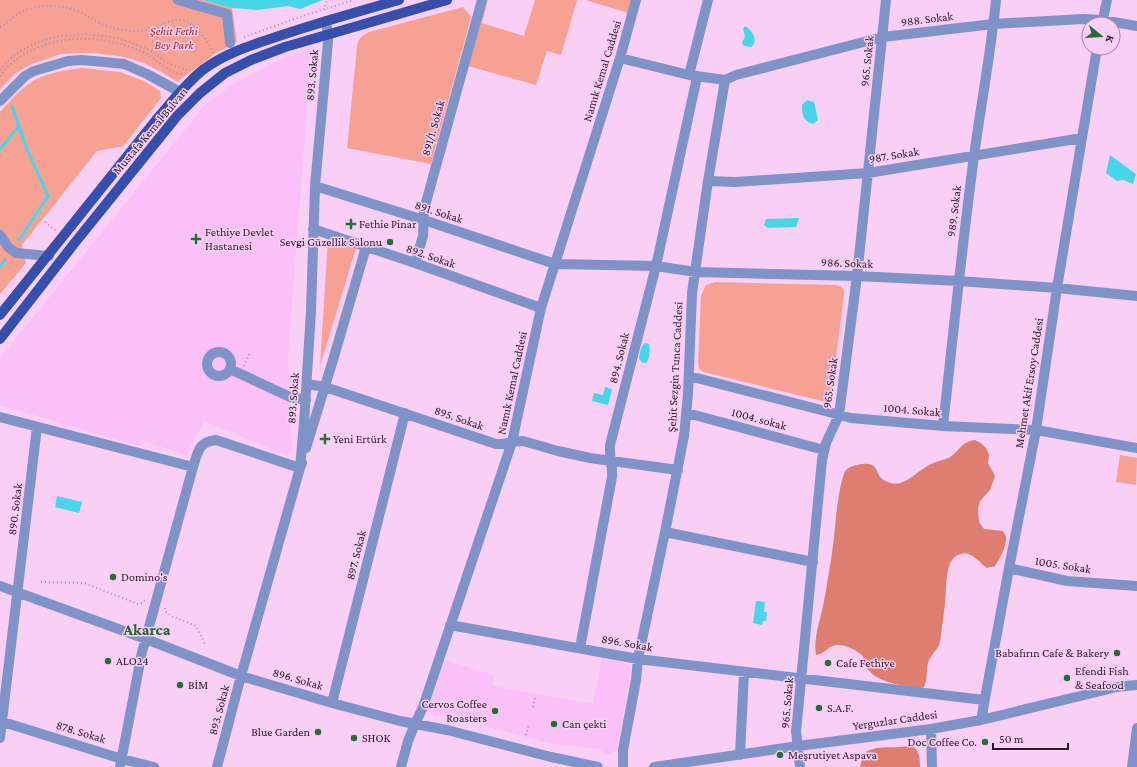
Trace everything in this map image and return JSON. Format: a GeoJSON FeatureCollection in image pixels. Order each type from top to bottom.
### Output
{"type":"FeatureCollection","features":[{"type":"Feature","properties":{"kind":"main road","name":"Mustafa Kemal Bulvarı"},"geometry":{"type":"LineString","coordinates":[[0,315],[180,92],[203,70],[228,55],[324,17],[399,0]]}},
{"type":"Feature","properties":{"kind":"main road","name":"Mustafa Kemal Bulvarı"},"geometry":{"type":"LineString","coordinates":[[0,339],[73,245],[177,116],[200,93],[226,73],[251,60],[285,47],[447,0]]}},
{"type":"Feature","properties":{"kind":"street"},"geometry":{"type":"LineString","coordinates":[[178,0],[227,14],[230,43]]}},
{"type":"Feature","properties":{"kind":"street","name":"891/1. Sokak"},"geometry":{"type":"LineString","coordinates":[[415,263],[423,236],[425,206],[482,0]]}},
{"type":"Feature","properties":{"kind":"street","name":"Namık Kemal Caddesi"},"geometry":{"type":"LineString","coordinates":[[401,767],[408,741],[423,707],[512,442],[541,308],[620,58],[636,0]]}},
{"type":"Feature","properties":{"kind":"street"},"geometry":{"type":"LineString","coordinates":[[693,76],[708,0]]}},
{"type":"Feature","properties":{"kind":"street","name":"965. Sokak"},"geometry":{"type":"LineString","coordinates":[[800,767],[796,731],[822,460],[824,450],[839,415],[857,276],[886,0]]}},
{"type":"Feature","properties":{"kind":"street","name":"989. Sokak"},"geometry":{"type":"LineString","coordinates":[[943,426],[974,155],[996,0]]}},
{"type":"Feature","properties":{"kind":"street"},"geometry":{"type":"LineString","coordinates":[[1103,16],[1106,0]]}},
{"type":"Feature","properties":{"kind":"street","name":"893. Sokak"},"geometry":{"type":"LineString","coordinates":[[217,767],[300,468],[306,400],[311,311],[315,186],[328,35],[324,17]]}},
{"type":"Feature","properties":{"kind":"street","name":"988. Sokak"},"geometry":{"type":"LineString","coordinates":[[726,80],[736,75],[883,37],[993,24],[1081,18]]}},
{"type":"Feature","properties":{"kind":"street","name":"988. Sokak"},"geometry":{"type":"LineString","coordinates":[[1121,24],[1137,26]]}},
{"type":"Feature","properties":{"kind":"street","name":"Mehmet Akif Ersoy Caddesi"},"geometry":{"type":"LineString","coordinates":[[981,720],[1036,430],[1057,288],[1096,56]]}},
{"type":"Feature","properties":{"kind":"street"},"geometry":{"type":"LineString","coordinates":[[620,58],[693,76],[726,80]]}},
{"type":"Feature","properties":{"kind":"street"},"geometry":{"type":"LineString","coordinates":[[0,101],[25,76],[34,71],[68,61],[81,60],[94,60],[124,64],[147,74],[180,92]]}},
{"type":"Feature","properties":{"kind":"street","name":"894. Sokak"},"geometry":{"type":"LineString","coordinates":[[580,648],[612,477],[613,469],[610,445],[656,266],[693,76]]}},
{"type":"Feature","properties":{"kind":"street","name":"Şehit Sezgin Tunca Caddesi"},"geometry":{"type":"LineString","coordinates":[[624,767],[623,750],[636,680],[638,659],[684,436],[687,413],[692,294],[708,181],[726,80]]}},
{"type":"Feature","properties":{"kind":"street","name":"987. Sokak"},"geometry":{"type":"LineString","coordinates":[[708,181],[735,182],[868,173],[1082,138]]}},
{"type":"Feature","properties":{"kind":"street","name":"891. Sokak"},"geometry":{"type":"LineString","coordinates":[[315,186],[424,220],[555,264]]}},
{"type":"Feature","properties":{"kind":"street","name":"892. Sokak"},"geometry":{"type":"LineString","coordinates":[[313,229],[415,263],[541,308]]}},
{"type":"Feature","properties":{"kind":"street"},"geometry":{"type":"LineString","coordinates":[[0,235],[8,246],[16,253],[48,256]]}},
{"type":"Feature","properties":{"kind":"street"},"geometry":{"type":"LineString","coordinates":[[121,763],[146,639],[198,452],[202,445],[208,441],[216,440],[300,468],[366,247]]}},
{"type":"Feature","properties":{"kind":"street","name":"986. Sokak"},"geometry":{"type":"LineString","coordinates":[[555,264],[656,266],[696,272],[857,276],[959,281],[1057,288],[1137,296]]}},
{"type":"Feature","properties":{"kind":"street"},"geometry":{"type":"LineString","coordinates":[[230,369],[290,397],[306,400]]}},
{"type":"Feature","properties":{"kind":"street","name":"1004. Sokak"},"geometry":{"type":"LineString","coordinates":[[689,376],[825,410],[851,418],[943,426],[1036,430],[1137,448]]}},
{"type":"Feature","properties":{"kind":"street","name":"895. Sokak"},"geometry":{"type":"LineString","coordinates":[[307,384],[325,386],[496,444],[523,442],[590,458],[678,470]]}},
{"type":"Feature","properties":{"kind":"street","name":"897. Sokak"},"geometry":{"type":"LineString","coordinates":[[332,703],[405,413]]}},
{"type":"Feature","properties":{"kind":"street","name":"1004. sokak"},"geometry":{"type":"LineString","coordinates":[[687,413],[824,450]]}},
{"type":"Feature","properties":{"kind":"street"},"geometry":{"type":"LineString","coordinates":[[0,417],[193,467]]}},
{"type":"Feature","properties":{"kind":"street","name":"890. Sokak"},"geometry":{"type":"LineString","coordinates":[[0,738],[37,427]]}},
{"type":"Feature","properties":{"kind":"street"},"geometry":{"type":"LineString","coordinates":[[665,532],[813,562]]}},
{"type":"Feature","properties":{"kind":"street","name":"1005. Sokak"},"geometry":{"type":"LineString","coordinates":[[1009,568],[1067,581],[1137,586]]}},
{"type":"Feature","properties":{"kind":"street","name":"896. Sokak"},"geometry":{"type":"LineString","coordinates":[[0,586],[146,639],[242,676],[332,703],[415,724],[447,730],[551,757],[598,767]]}},
{"type":"Feature","properties":{"kind":"street","name":"896. Sokak"},"geometry":{"type":"LineString","coordinates":[[450,625],[638,659],[984,700]]}},
{"type":"Feature","properties":{"kind":"street"},"geometry":{"type":"LineString","coordinates":[[740,755],[744,672]]}},
{"type":"Feature","properties":{"kind":"street","name":"Yerguzlar Caddesi"},"geometry":{"type":"LineString","coordinates":[[654,767],[798,746],[931,729],[981,720],[1117,687],[1137,685]]}},
{"type":"Feature","properties":{"kind":"street","name":"878. Sokak"},"geometry":{"type":"LineString","coordinates":[[1,721],[121,763],[154,767]]}},
{"type":"Feature","properties":{"kind":"street"},"geometry":{"type":"LineString","coordinates":[[1132,767],[1137,728]]}},
{"type":"Feature","properties":{"kind":"street"},"geometry":{"type":"LineString","coordinates":[[931,729],[932,767]]}},
{"type":"Feature","properties":{"kind":"path"},"geometry":{"type":"LineString","coordinates":[[324,17],[324,10],[328,0]]}},
{"type":"Feature","properties":{"kind":"path"},"geometry":{"type":"LineString","coordinates":[[208,56],[230,43],[250,34],[354,0]]}},
{"type":"Feature","properties":{"kind":"path"},"geometry":{"type":"LineString","coordinates":[[0,27],[22,12],[43,6],[69,8],[82,12],[110,27],[129,31],[152,29],[168,21],[180,20],[185,21],[196,29],[211,48],[214,56]]}},
{"type":"Feature","properties":{"kind":"path"},"geometry":{"type":"LineString","coordinates":[[0,70],[18,52],[33,44],[59,36],[86,34],[117,38],[149,49],[169,63],[188,71],[183,74],[175,72],[146,54],[115,43],[100,40],[74,39],[35,48],[20,56],[9,65],[0,76]]}},
{"type":"Feature","properties":{"kind":"path"},"geometry":{"type":"LineString","coordinates":[[45,222],[57,232]]}},
{"type":"Feature","properties":{"kind":"path"},"geometry":{"type":"LineString","coordinates":[[240,374],[250,353]]}},
{"type":"Feature","properties":{"kind":"path"},"geometry":{"type":"LineString","coordinates":[[41,582],[84,583],[138,604],[146,600]]}},
{"type":"Feature","properties":{"kind":"path"},"geometry":{"type":"LineString","coordinates":[[165,607],[165,611],[171,616],[196,626],[205,644]]}},
{"type":"Feature","properties":{"kind":"path"},"geometry":{"type":"LineString","coordinates":[[533,707],[535,697]]}},
{"type":"Feature","properties":{"kind":"path"},"geometry":{"type":"LineString","coordinates":[[526,735],[529,724]]}},
{"type":"Feature","properties":{"kind":"shaded area","name":"Fethiye Devlet Hastanesi"},"geometry":{"type":"Polygon","coordinates":[[[312,48],[288,355],[292,451],[287,455],[204,421],[186,455],[143,441],[139,446],[0,405],[0,358],[205,105],[230,86],[282,58],[312,48]]]}},
{"type":"Feature","properties":{"kind":"shaded area"},"geometry":{"type":"Polygon","coordinates":[[[975,440],[986,448],[989,455],[988,463],[995,476],[990,490],[980,501],[978,508],[979,522],[984,529],[1003,531],[1006,540],[1001,556],[995,566],[987,568],[973,556],[965,553],[956,556],[951,561],[948,569],[945,605],[939,645],[928,663],[924,687],[915,688],[899,685],[878,678],[868,669],[864,663],[863,656],[843,645],[834,645],[816,655],[816,635],[823,608],[834,538],[838,500],[842,479],[846,470],[857,465],[870,464],[884,480],[889,483],[897,484],[908,479],[931,464],[950,457],[963,445],[975,440]]]}},
{"type":"Feature","properties":{"kind":"shaded area"},"geometry":{"type":"Polygon","coordinates":[[[602,658],[627,663],[631,669],[617,748],[616,751],[610,754],[604,754],[600,749],[552,744],[440,714],[436,717],[430,715],[429,713],[428,709],[445,660],[494,675],[492,686],[593,704],[602,658]]]}},
{"type":"Feature","properties":{"kind":"shaded area"},"geometry":{"type":"Polygon","coordinates":[[[907,746],[914,747],[918,752],[920,767],[860,767],[864,755],[871,749],[907,746]]]}},
{"type":"Feature","properties":{"kind":"green space","name":"Şehit Fethi Bey Park"},"geometry":{"type":"Polygon","coordinates":[[[0,0],[203,0],[232,8],[237,42],[216,53],[177,82],[144,63],[125,57],[95,53],[81,53],[61,54],[32,64],[17,72],[0,89],[0,0]]]}},
{"type":"Feature","properties":{"kind":"green space"},"geometry":{"type":"Polygon","coordinates":[[[487,0],[482,23],[524,36],[535,0],[577,0],[561,55],[547,51],[536,85],[468,66],[487,0]]]}},
{"type":"Feature","properties":{"kind":"green space"},"geometry":{"type":"Polygon","coordinates":[[[586,0],[632,0],[628,13],[586,0]]]}},
{"type":"Feature","properties":{"kind":"green space"},"geometry":{"type":"Polygon","coordinates":[[[463,7],[471,17],[431,164],[347,148],[357,46],[361,37],[369,32],[463,7]]]}},
{"type":"Feature","properties":{"kind":"green space"},"geometry":{"type":"Polygon","coordinates":[[[82,68],[120,72],[144,81],[160,91],[161,98],[123,146],[97,151],[22,245],[26,263],[0,294],[0,112],[17,93],[34,81],[54,73],[82,68]]]}},
{"type":"Feature","properties":{"kind":"green space"},"geometry":{"type":"Polygon","coordinates":[[[328,239],[356,248],[320,366],[328,239]]]}},
{"type":"Feature","properties":{"kind":"green space"},"geometry":{"type":"Polygon","coordinates":[[[715,282],[840,286],[844,290],[844,294],[831,397],[822,401],[704,372],[699,369],[701,296],[706,285],[715,282]]]}},
{"type":"Feature","properties":{"kind":"green space"},"geometry":{"type":"Polygon","coordinates":[[[1120,455],[1137,458],[1136,485],[1116,482],[1120,455]]]}},
{"type":"Feature","properties":{"kind":"water"},"geometry":{"type":"Polygon","coordinates":[[[203,0],[323,0],[300,9],[288,6],[258,10],[232,8],[203,0]]]}},
{"type":"Feature","properties":{"kind":"water"},"geometry":{"type":"Polygon","coordinates":[[[745,26],[754,36],[754,44],[751,47],[744,46],[742,43],[745,36],[743,29],[745,26]]]}},
{"type":"Feature","properties":{"kind":"water"},"geometry":{"type":"Polygon","coordinates":[[[807,100],[814,102],[818,120],[813,124],[807,121],[803,115],[802,105],[807,100]]]}},
{"type":"Feature","properties":{"kind":"water"},"geometry":{"type":"Polygon","coordinates":[[[1110,155],[1136,174],[1133,184],[1123,180],[1117,181],[1106,173],[1110,155]]]}},
{"type":"Feature","properties":{"kind":"water"},"geometry":{"type":"Polygon","coordinates":[[[799,218],[796,227],[768,228],[764,225],[766,219],[799,218]]]}},
{"type":"Feature","properties":{"kind":"water"},"geometry":{"type":"Polygon","coordinates":[[[646,343],[649,344],[650,349],[646,363],[643,363],[639,359],[640,352],[641,348],[646,343]]]}},
{"type":"Feature","properties":{"kind":"water"},"geometry":{"type":"Polygon","coordinates":[[[605,387],[612,389],[608,405],[592,401],[594,393],[603,395],[605,387]]]}},
{"type":"Feature","properties":{"kind":"water"},"geometry":{"type":"Polygon","coordinates":[[[57,496],[82,502],[79,513],[55,507],[57,496]]]}},
{"type":"Feature","properties":{"kind":"water"},"geometry":{"type":"Polygon","coordinates":[[[756,601],[765,602],[764,612],[767,612],[766,621],[763,621],[762,625],[753,623],[756,601]]]}},
{"type":"Feature","properties":{"kind":"waterway"},"geometry":{"type":"LineString","coordinates":[[12,106],[26,147],[48,196],[19,240]]}},
{"type":"Feature","properties":{"kind":"waterway"},"geometry":{"type":"LineString","coordinates":[[0,149],[19,126]]}},
{"type":"Feature","properties":{"kind":"waterway"},"geometry":{"type":"LineString","coordinates":[[0,267],[5,260]]}},
{"type":"Feature","properties":{"kind":"place","name":"Fethie Pinar"},"geometry":{"type":"Point","coordinates":[351,224]}},
{"type":"Feature","properties":{"kind":"place","name":"Fethiye Devlet Hastanesi"},"geometry":{"type":"Point","coordinates":[196,239]}},
{"type":"Feature","properties":{"kind":"place","name":"Sevgi Güzellik Salonu"},"geometry":{"type":"Point","coordinates":[390,242]}},
{"type":"Feature","properties":{"kind":"place","name":"Yeni Ertürk"},"geometry":{"type":"Point","coordinates":[325,439]}},
{"type":"Feature","properties":{"kind":"place","name":"Domino's"},"geometry":{"type":"Point","coordinates":[113,577]}},
{"type":"Feature","properties":{"kind":"place","name":"Babafırın Cafe & Bakery"},"geometry":{"type":"Point","coordinates":[1117,653]}},
{"type":"Feature","properties":{"kind":"place","name":"ALO24"},"geometry":{"type":"Point","coordinates":[108,661]}},
{"type":"Feature","properties":{"kind":"place","name":"Cafe Fethiye"},"geometry":{"type":"Point","coordinates":[828,663]}},
{"type":"Feature","properties":{"kind":"place","name":"Efendi Fish & Seafood"},"geometry":{"type":"Point","coordinates":[1067,678]}},
{"type":"Feature","properties":{"kind":"place","name":"BİM"},"geometry":{"type":"Point","coordinates":[180,685]}},
{"type":"Feature","properties":{"kind":"place","name":"S.A.F."},"geometry":{"type":"Point","coordinates":[819,708]}},
{"type":"Feature","properties":{"kind":"place","name":"Cervos Coffee Roasters"},"geometry":{"type":"Point","coordinates":[495,711]}},
{"type":"Feature","properties":{"kind":"place","name":"Can çekti"},"geometry":{"type":"Point","coordinates":[554,724]}},
{"type":"Feature","properties":{"kind":"place","name":"Blue Garden"},"geometry":{"type":"Point","coordinates":[318,732]}},
{"type":"Feature","properties":{"kind":"place","name":"SHOK"},"geometry":{"type":"Point","coordinates":[354,738]}},
{"type":"Feature","properties":{"kind":"place","name":"Doc Coffee Co."},"geometry":{"type":"Point","coordinates":[985,742]}},
{"type":"Feature","properties":{"kind":"place","name":"Meşrutiyet Aspava"},"geometry":{"type":"Point","coordinates":[780,755]}},
{"type":"Feature","properties":{"kind":"district","name":"Akarca"},"geometry":{"type":"Point","coordinates":[147,629]}}]}
